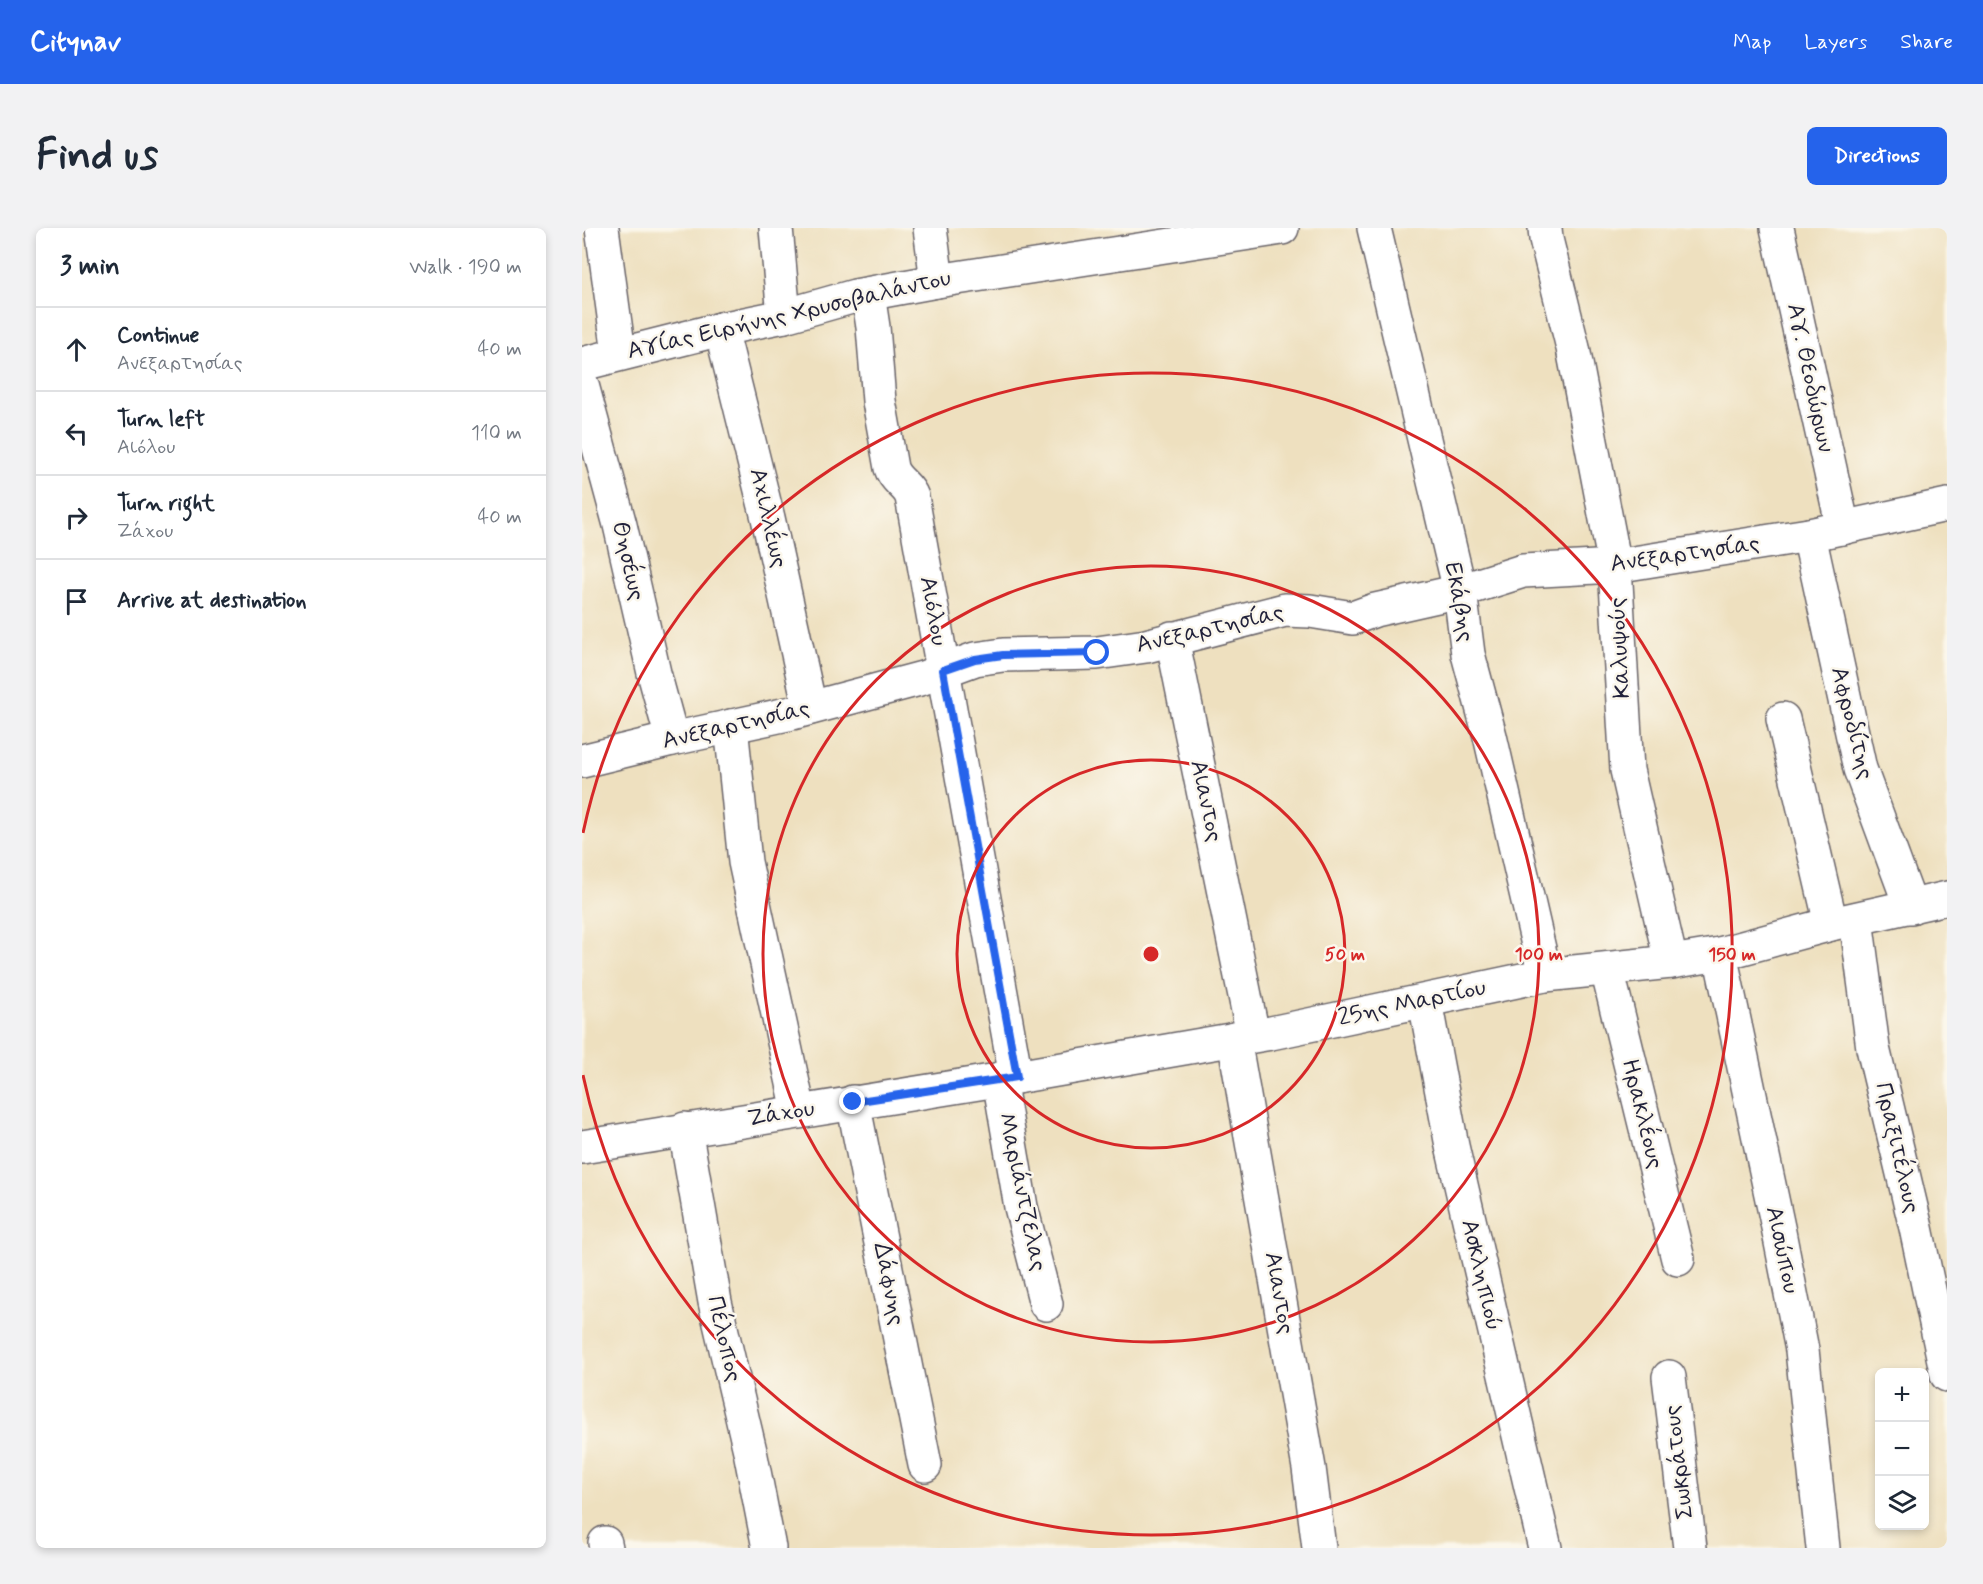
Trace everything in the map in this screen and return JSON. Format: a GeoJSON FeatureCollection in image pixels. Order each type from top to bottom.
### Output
{"type":"FeatureCollection","features":[{"type":"Feature","properties":{"kind":"street"},"geometry":{"type":"LineString","coordinates":[[602,228],[619,353]]}},
{"type":"Feature","properties":{"kind":"street"},"geometry":{"type":"LineString","coordinates":[[776,228],[784,316]]}},
{"type":"Feature","properties":{"kind":"street"},"geometry":{"type":"LineString","coordinates":[[930,228],[937,280]]}},
{"type":"Feature","properties":{"kind":"street","name":"Αγίας Ειρήνης Χρυσοβαλάντου"},"geometry":{"type":"LineString","coordinates":[[582,364],[619,353],[784,316],[868,294],[937,280],[1201,234],[1282,228]]}},
{"type":"Feature","properties":{"kind":"street","name":"Εκάβης"},"geometry":{"type":"LineString","coordinates":[[1374,228],[1460,591],[1468,654],[1490,736],[1545,975]]}},
{"type":"Feature","properties":{"kind":"street","name":"Καλυψούς"},"geometry":{"type":"LineString","coordinates":[[1545,228],[1573,348],[1615,566],[1627,770],[1671,962]]}},
{"type":"Feature","properties":{"kind":"street","name":"Αγ. Θεοδώρων"},"geometry":{"type":"LineString","coordinates":[[1777,228],[1843,528]]}},
{"type":"Feature","properties":{"kind":"street","name":"Αιόλου"},"geometry":{"type":"LineString","coordinates":[[868,294],[879,401],[891,468],[895,477],[908,489],[912,497],[943,670],[1008,1078]]}},
{"type":"Feature","properties":{"kind":"street","name":"Αχιλλέως"},"geometry":{"type":"LineString","coordinates":[[721,329],[768,518],[810,708]]}},
{"type":"Feature","properties":{"kind":"street","name":"Θησέως"},"geometry":{"type":"LineString","coordinates":[[582,385],[620,525],[654,673],[672,739]]}},
{"type":"Feature","properties":{"kind":"street","name":"Ανεξαρτησίας"},"geometry":{"type":"LineString","coordinates":[[582,761],[810,708],[923,678],[975,659],[1003,655],[1097,653],[1146,646],[1285,610],[1310,610],[1353,618],[1375,610],[1460,591],[1523,571],[1615,566],[1809,536],[1947,505]]}},
{"type":"Feature","properties":{"kind":"street","name":"Αφροδίτης"},"geometry":{"type":"LineString","coordinates":[[1809,536],[1860,769],[1911,907]]}},
{"type":"Feature","properties":{"kind":"street","name":"Αιαντος"},"geometry":{"type":"LineString","coordinates":[[1172,639],[1244,1037],[1319,1548]]}},
{"type":"Feature","properties":{"kind":"street","name":"Πραξιτέλους"},"geometry":{"type":"LineString","coordinates":[[1783,719],[1843,921],[1916,1228],[1947,1375]]}},
{"type":"Feature","properties":{"kind":"street"},"geometry":{"type":"LineString","coordinates":[[731,726],[745,862],[799,1111]]}},
{"type":"Feature","properties":{"kind":"street","name":"25ης Μαρτίου"},"geometry":{"type":"LineString","coordinates":[[1008,1078],[1244,1037],[1545,975],[1671,962],[1720,954],[1843,921],[1947,898]]}},
{"type":"Feature","properties":{"kind":"street","name":"Αισώπου"},"geometry":{"type":"LineString","coordinates":[[1720,954],[1802,1350],[1823,1548]]}},
{"type":"Feature","properties":{"kind":"street","name":"Ηρακλέους"},"geometry":{"type":"LineString","coordinates":[[1607,969],[1678,1259]]}},
{"type":"Feature","properties":{"kind":"street","name":"Ασκληπιού"},"geometry":{"type":"LineString","coordinates":[[1425,1000],[1455,1157],[1545,1548]]}},
{"type":"Feature","properties":{"kind":"street","name":"Ζάχου"},"geometry":{"type":"LineString","coordinates":[[582,1147],[1008,1078]]}},
{"type":"Feature","properties":{"kind":"street","name":"Μαριάντζελας"},"geometry":{"type":"LineString","coordinates":[[1008,1078],[1021,1207],[1046,1304]]}},
{"type":"Feature","properties":{"kind":"street","name":"Δάφνης"},"geometry":{"type":"LineString","coordinates":[[853,1102],[925,1465]]}},
{"type":"Feature","properties":{"kind":"street","name":"Πέλοπος"},"geometry":{"type":"LineString","coordinates":[[684,1129],[715,1302],[750,1451],[769,1548]]}},
{"type":"Feature","properties":{"kind":"street","name":"Σωκράτους"},"geometry":{"type":"LineString","coordinates":[[1669,1377],[1690,1548]]}},
{"type":"Feature","properties":{"kind":"route"},"geometry":{"type":"LineString","coordinates":[[853,1102],[1017,1077],[943,670],[975,659],[1003,655],[1097,653]]}}]}
